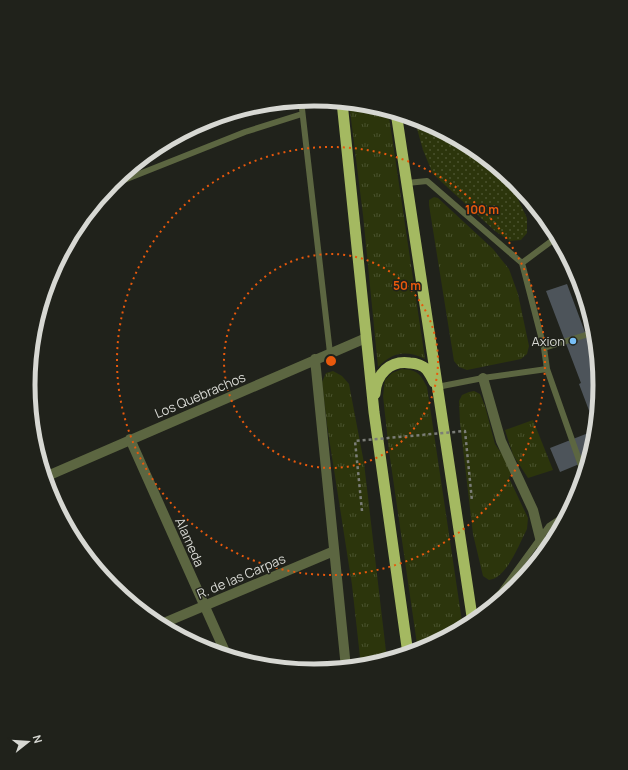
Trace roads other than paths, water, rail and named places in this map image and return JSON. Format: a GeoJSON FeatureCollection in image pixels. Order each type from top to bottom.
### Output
{"type":"FeatureCollection","features":[{"type":"Feature","properties":{"kind":"highway"},"geometry":{"type":"LineString","coordinates":[[343,108],[374,412],[407,648]]}},
{"type":"Feature","properties":{"kind":"highway"},"geometry":{"type":"LineString","coordinates":[[397,119],[472,615]]}},
{"type":"Feature","properties":{"kind":"highway"},"geometry":{"type":"LineString","coordinates":[[374,412],[375,391],[381,374],[392,364],[402,362],[416,363],[427,369],[437,387]]}},
{"type":"Feature","properties":{"kind":"street","name":"Los Quebrachos"},"geometry":{"type":"LineString","coordinates":[[50,474],[366,338]]}},
{"type":"Feature","properties":{"kind":"street"},"geometry":{"type":"LineString","coordinates":[[315,360],[345,662]]}},
{"type":"Feature","properties":{"kind":"street"},"geometry":{"type":"LineString","coordinates":[[482,378],[501,441],[533,510],[542,546]]}},
{"type":"Feature","properties":{"kind":"street","name":"Alameda"},"geometry":{"type":"LineString","coordinates":[[130,439],[224,649]]}},
{"type":"Feature","properties":{"kind":"street","name":"R. de las Carpas"},"geometry":{"type":"LineString","coordinates":[[166,622],[334,551]]}},
{"type":"Feature","properties":{"kind":"lane"},"geometry":{"type":"LineString","coordinates":[[301,107],[330,353]]}},
{"type":"Feature","properties":{"kind":"lane"},"geometry":{"type":"LineString","coordinates":[[126,179],[245,132],[302,114]]}},
{"type":"Feature","properties":{"kind":"lane"},"geometry":{"type":"LineString","coordinates":[[407,183],[427,181],[522,263],[544,348],[547,369],[581,465]]}},
{"type":"Feature","properties":{"kind":"lane"},"geometry":{"type":"LineString","coordinates":[[522,263],[554,243]]}},
{"type":"Feature","properties":{"kind":"lane"},"geometry":{"type":"LineString","coordinates":[[544,348],[589,334]]}},
{"type":"Feature","properties":{"kind":"lane"},"geometry":{"type":"LineString","coordinates":[[437,387],[482,378],[547,369]]}},
{"type":"Feature","properties":{"kind":"lane"},"geometry":{"type":"LineString","coordinates":[[501,592],[549,526],[558,520]]}},
{"type":"Feature","properties":{"kind":"place","name":"Axion"},"geometry":{"type":"Point","coordinates":[573,341]}}]}
